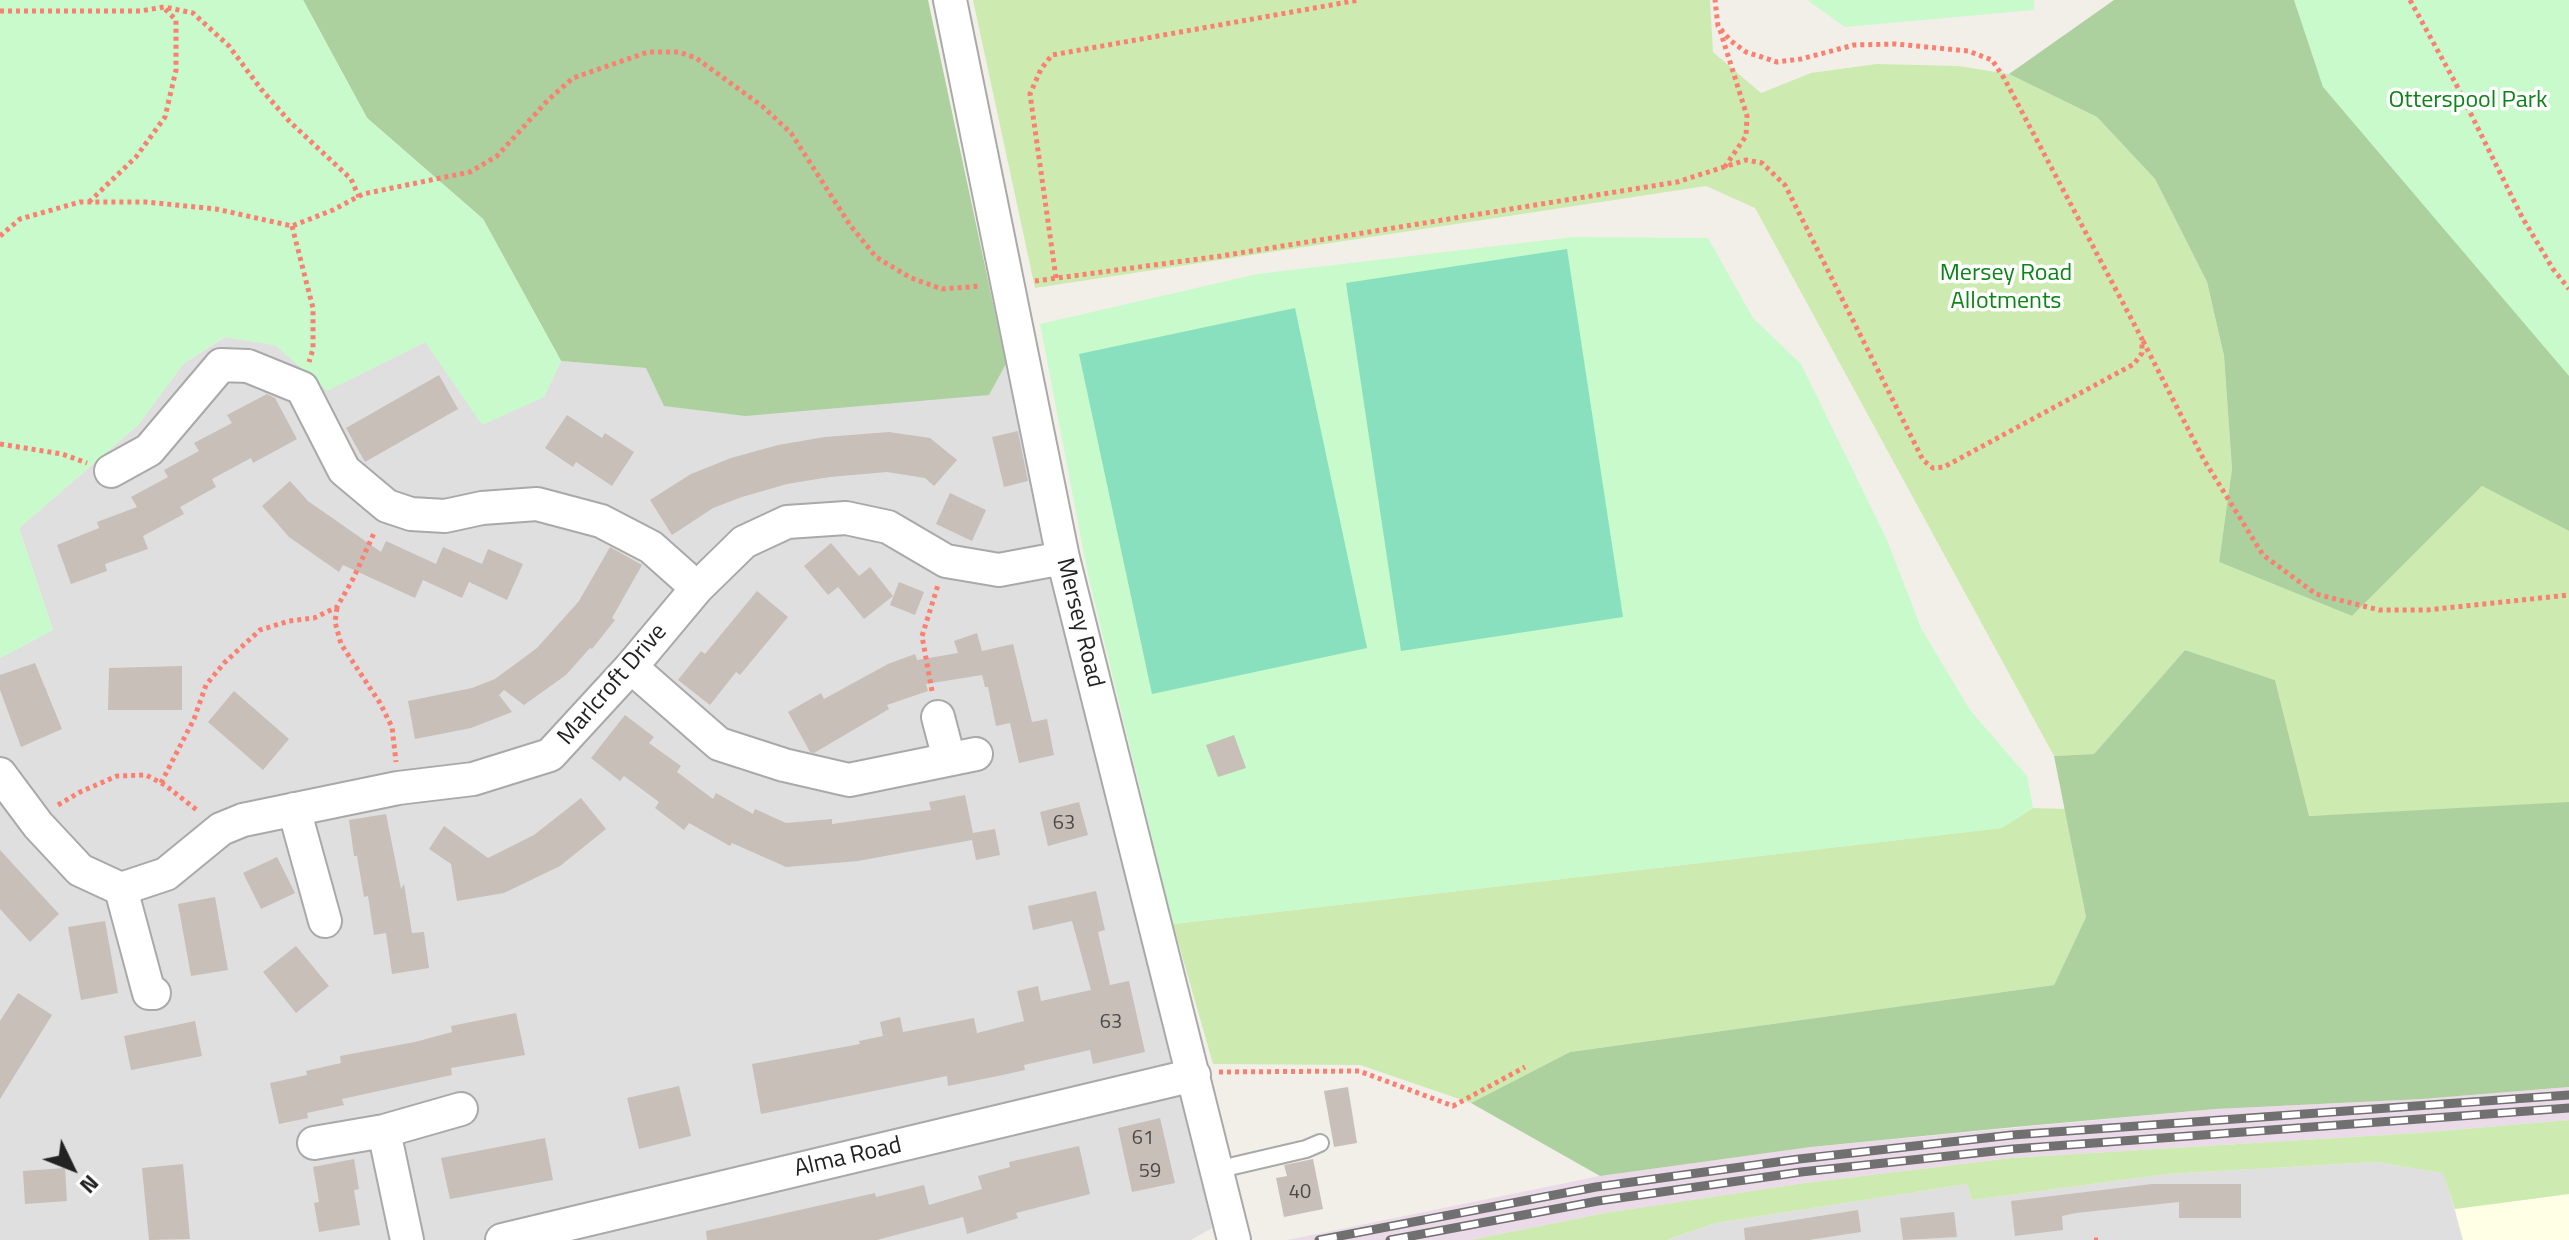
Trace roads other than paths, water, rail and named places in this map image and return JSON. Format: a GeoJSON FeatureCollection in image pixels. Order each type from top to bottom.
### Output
{"type":"FeatureCollection","features":[{"type":"Feature","properties":{"kind":"street","name":"Mersey Road"},"geometry":{"type":"LineString","coordinates":[[950,0],[1063,558],[1231,1229]]}},
{"type":"Feature","properties":{"kind":"street"},"geometry":{"type":"LineString","coordinates":[[111,471],[149,450],[221,365],[248,366],[302,388],[344,470],[387,506],[411,514],[445,516],[482,508],[537,504],[601,521],[651,547],[697,588]]}},
{"type":"Feature","properties":{"kind":"street","name":"Marlcroft Drive"},"geometry":{"type":"LineString","coordinates":[[121,889],[166,874],[221,829],[243,820],[398,788],[473,779],[550,755],[631,667],[697,588],[744,542],[787,522],[846,518],[888,527],[946,561],[999,570],[1063,558]]}},
{"type":"Feature","properties":{"kind":"street"},"geometry":{"type":"LineString","coordinates":[[631,667],[719,744],[784,765],[849,780],[963,757],[938,717]]}},
{"type":"Feature","properties":{"kind":"street"},"geometry":{"type":"LineString","coordinates":[[0,774],[35,821],[80,870],[121,889],[149,993],[154,993]]}},
{"type":"Feature","properties":{"kind":"street"},"geometry":{"type":"LineString","coordinates":[[294,809],[325,921]]}},
{"type":"Feature","properties":{"kind":"street","name":"Alma Road"},"geometry":{"type":"LineString","coordinates":[[502,1240],[1194,1075]]}},
{"type":"Feature","properties":{"kind":"street"},"geometry":{"type":"LineString","coordinates":[[314,1143],[384,1131],[461,1109]]}},
{"type":"Feature","properties":{"kind":"street"},"geometry":{"type":"LineString","coordinates":[[384,1131],[407,1240]]}},
{"type":"Feature","properties":{"kind":"lane"},"geometry":{"type":"LineString","coordinates":[[1216,1170],[1320,1143]]}},
{"type":"Feature","properties":{"kind":"railway"},"geometry":{"type":"LineString","coordinates":[[1319,1240],[1596,1187],[1799,1159],[2012,1135],[2569,1095]]}},
{"type":"Feature","properties":{"kind":"railway"},"geometry":{"type":"LineString","coordinates":[[1390,1240],[1598,1201],[1801,1172],[2013,1149],[2569,1108]]}},
{"type":"Feature","properties":{"kind":"park label","name":"Otterspool Park"},"geometry":{"type":"Point","coordinates":[2468,101]}},
{"type":"Feature","properties":{"kind":"park label","name":"Mersey Road Allotments"},"geometry":{"type":"Point","coordinates":[2006,288]}}]}
